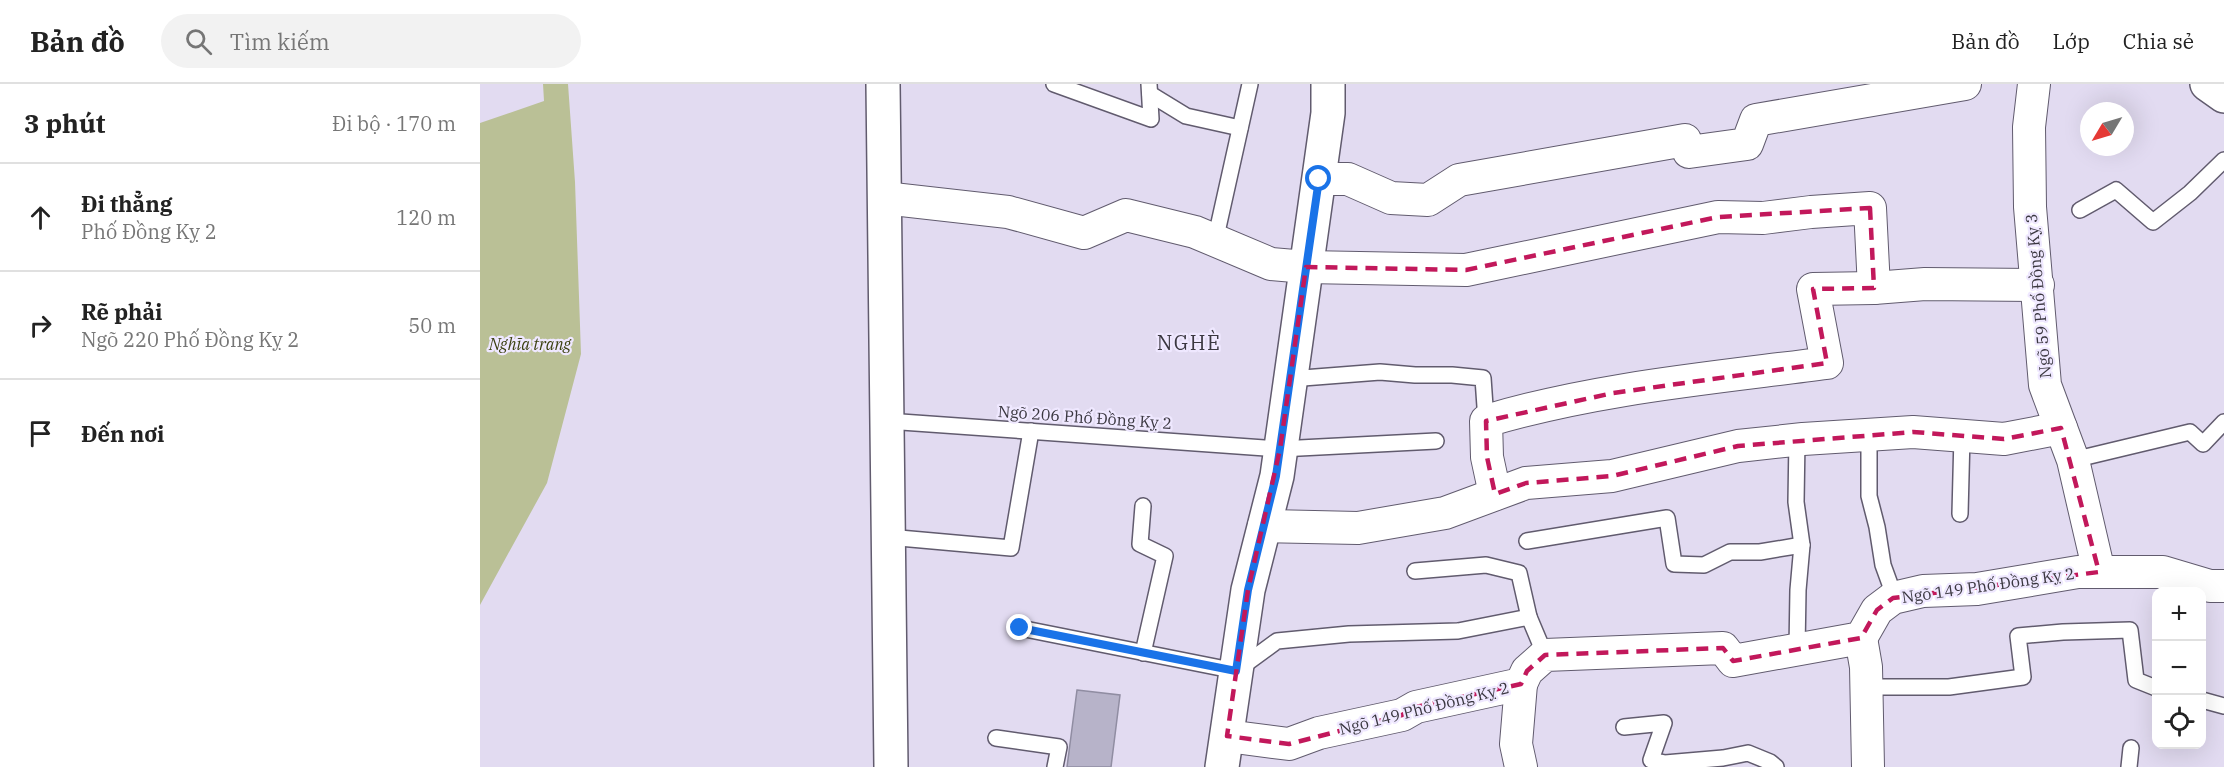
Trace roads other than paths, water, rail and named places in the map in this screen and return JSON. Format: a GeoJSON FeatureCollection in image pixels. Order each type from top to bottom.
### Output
{"type":"FeatureCollection","features":[{"type":"Feature","properties":{"kind":"street"},"geometry":{"type":"LineString","coordinates":[[883,84],[891,767]]}},
{"type":"Feature","properties":{"kind":"street"},"geometry":{"type":"LineString","coordinates":[[1224,752],[1248,590],[1276,476],[1328,113],[1329,84]]}},
{"type":"Feature","properties":{"kind":"street"},"geometry":{"type":"LineString","coordinates":[[1319,179],[1348,179],[1391,198],[1428,200],[1459,180],[1685,140],[1689,152],[1747,144],[1756,120],[1965,84]]}},
{"type":"Feature","properties":{"kind":"street","name":"Ngõ 59 Phố Đồng Kỵ 3"},"geometry":{"type":"LineString","coordinates":[[2034,84],[2029,127],[2030,207],[2045,385],[2073,460],[2098,572]]}},
{"type":"Feature","properties":{"kind":"street"},"geometry":{"type":"LineString","coordinates":[[2207,84],[2224,96]]}},
{"type":"Feature","properties":{"kind":"street"},"geometry":{"type":"LineString","coordinates":[[884,198],[1008,212],[1084,233],[1126,215],[1195,232],[1271,264],[1306,267],[1466,270],[1718,217],[1763,218],[1870,208],[1874,288]]}},
{"type":"Feature","properties":{"kind":"street"},"geometry":{"type":"LineString","coordinates":[[1495,494],[1487,457],[1486,421],[1533,407],[1613,393],[1827,363],[1814,289],[1925,284],[2038,285]]}},
{"type":"Feature","properties":{"kind":"street"},"geometry":{"type":"LineString","coordinates":[[1264,526],[1358,528],[1438,515],[1526,483],[1612,476],[1738,446],[1797,439],[1913,432],[2004,439],[2061,428]]}},
{"type":"Feature","properties":{"kind":"street","name":"Ngõ 149 Phố Đồng Kỵ 2"},"geometry":{"type":"LineString","coordinates":[[1861,638],[1877,610],[1895,598],[1923,591],[1977,589],[2078,572],[2163,572],[2210,586],[2224,586]]}},
{"type":"Feature","properties":{"kind":"street"},"geometry":{"type":"LineString","coordinates":[[1545,655],[1723,648],[1733,661],[1861,638],[1867,687],[1866,767]]}},
{"type":"Feature","properties":{"kind":"street","name":"Ngõ 149 Phố Đồng Kỵ 2"},"geometry":{"type":"LineString","coordinates":[[1224,752],[1289,744],[1319,733],[1402,715],[1416,707],[1521,684],[1527,671],[1545,655]]}},
{"type":"Feature","properties":{"kind":"street"},"geometry":{"type":"LineString","coordinates":[[1521,684],[1516,744],[1521,767]]}},
{"type":"Feature","properties":{"kind":"lane"},"geometry":{"type":"LineString","coordinates":[[1054,84],[1151,119],[1150,89]]}},
{"type":"Feature","properties":{"kind":"lane"},"geometry":{"type":"LineString","coordinates":[[1215,241],[1250,84]]}},
{"type":"Feature","properties":{"kind":"lane"},"geometry":{"type":"LineString","coordinates":[[1150,89],[1186,116],[1240,128]]}},
{"type":"Feature","properties":{"kind":"lane"},"geometry":{"type":"LineString","coordinates":[[2080,210],[2116,190],[2152,222],[2190,193],[2224,160]]}},
{"type":"Feature","properties":{"kind":"lane"},"geometry":{"type":"LineString","coordinates":[[1290,379],[1380,372],[1483,378],[1486,421]]}},
{"type":"Feature","properties":{"kind":"lane","name":"Ngõ 206 Phố Đồng Kỵ 2"},"geometry":{"type":"LineString","coordinates":[[887,421],[1280,449],[1436,441]]}},
{"type":"Feature","properties":{"kind":"lane"},"geometry":{"type":"LineString","coordinates":[[2073,460],[2190,432],[2204,444],[2224,422]]}},
{"type":"Feature","properties":{"kind":"lane"},"geometry":{"type":"LineString","coordinates":[[888,537],[1011,548],[1031,431]]}},
{"type":"Feature","properties":{"kind":"lane"},"geometry":{"type":"LineString","coordinates":[[1866,435],[1869,451],[1869,496],[1883,565],[1895,598]]}},
{"type":"Feature","properties":{"kind":"lane"},"geometry":{"type":"LineString","coordinates":[[1960,514],[1962,436]]}},
{"type":"Feature","properties":{"kind":"lane"},"geometry":{"type":"LineString","coordinates":[[1797,439],[1796,502],[1802,545],[1798,590],[1797,649]]}},
{"type":"Feature","properties":{"kind":"lane"},"geometry":{"type":"LineString","coordinates":[[1143,506],[1140,544],[1165,556],[1143,653]]}},
{"type":"Feature","properties":{"kind":"lane"},"geometry":{"type":"LineString","coordinates":[[1527,541],[1667,518],[1674,564],[1704,565],[1730,552],[1760,552],[1802,545]]}},
{"type":"Feature","properties":{"kind":"lane"},"geometry":{"type":"LineString","coordinates":[[1416,572],[1486,565],[1519,573],[1529,617],[1545,655]]}},
{"type":"Feature","properties":{"kind":"lane"},"geometry":{"type":"LineString","coordinates":[[1020,628],[1236,671],[1277,641],[1349,634],[1458,631],[1529,617]]}},
{"type":"Feature","properties":{"kind":"lane"},"geometry":{"type":"LineString","coordinates":[[1867,687],[1949,687],[2023,677],[2018,636],[2130,630],[2136,680],[2152,686]]}},
{"type":"Feature","properties":{"kind":"lane"},"geometry":{"type":"LineString","coordinates":[[2206,701],[2224,706]]}},
{"type":"Feature","properties":{"kind":"lane"},"geometry":{"type":"LineString","coordinates":[[1624,727],[1664,723],[1651,760],[1665,763],[1748,753],[1776,767]]}},
{"type":"Feature","properties":{"kind":"lane"},"geometry":{"type":"LineString","coordinates":[[996,738],[1059,747],[1055,767]]}},
{"type":"Feature","properties":{"kind":"lane"},"geometry":{"type":"LineString","coordinates":[[2129,767],[2132,748]]}},
{"type":"Feature","properties":{"kind":"district","name":"NGHÈ"},"geometry":{"type":"Point","coordinates":[1189,343]}},
{"type":"Feature","properties":{"kind":"park label","name":"Nghĩa trang"},"geometry":{"type":"Point","coordinates":[530,344]}}]}
